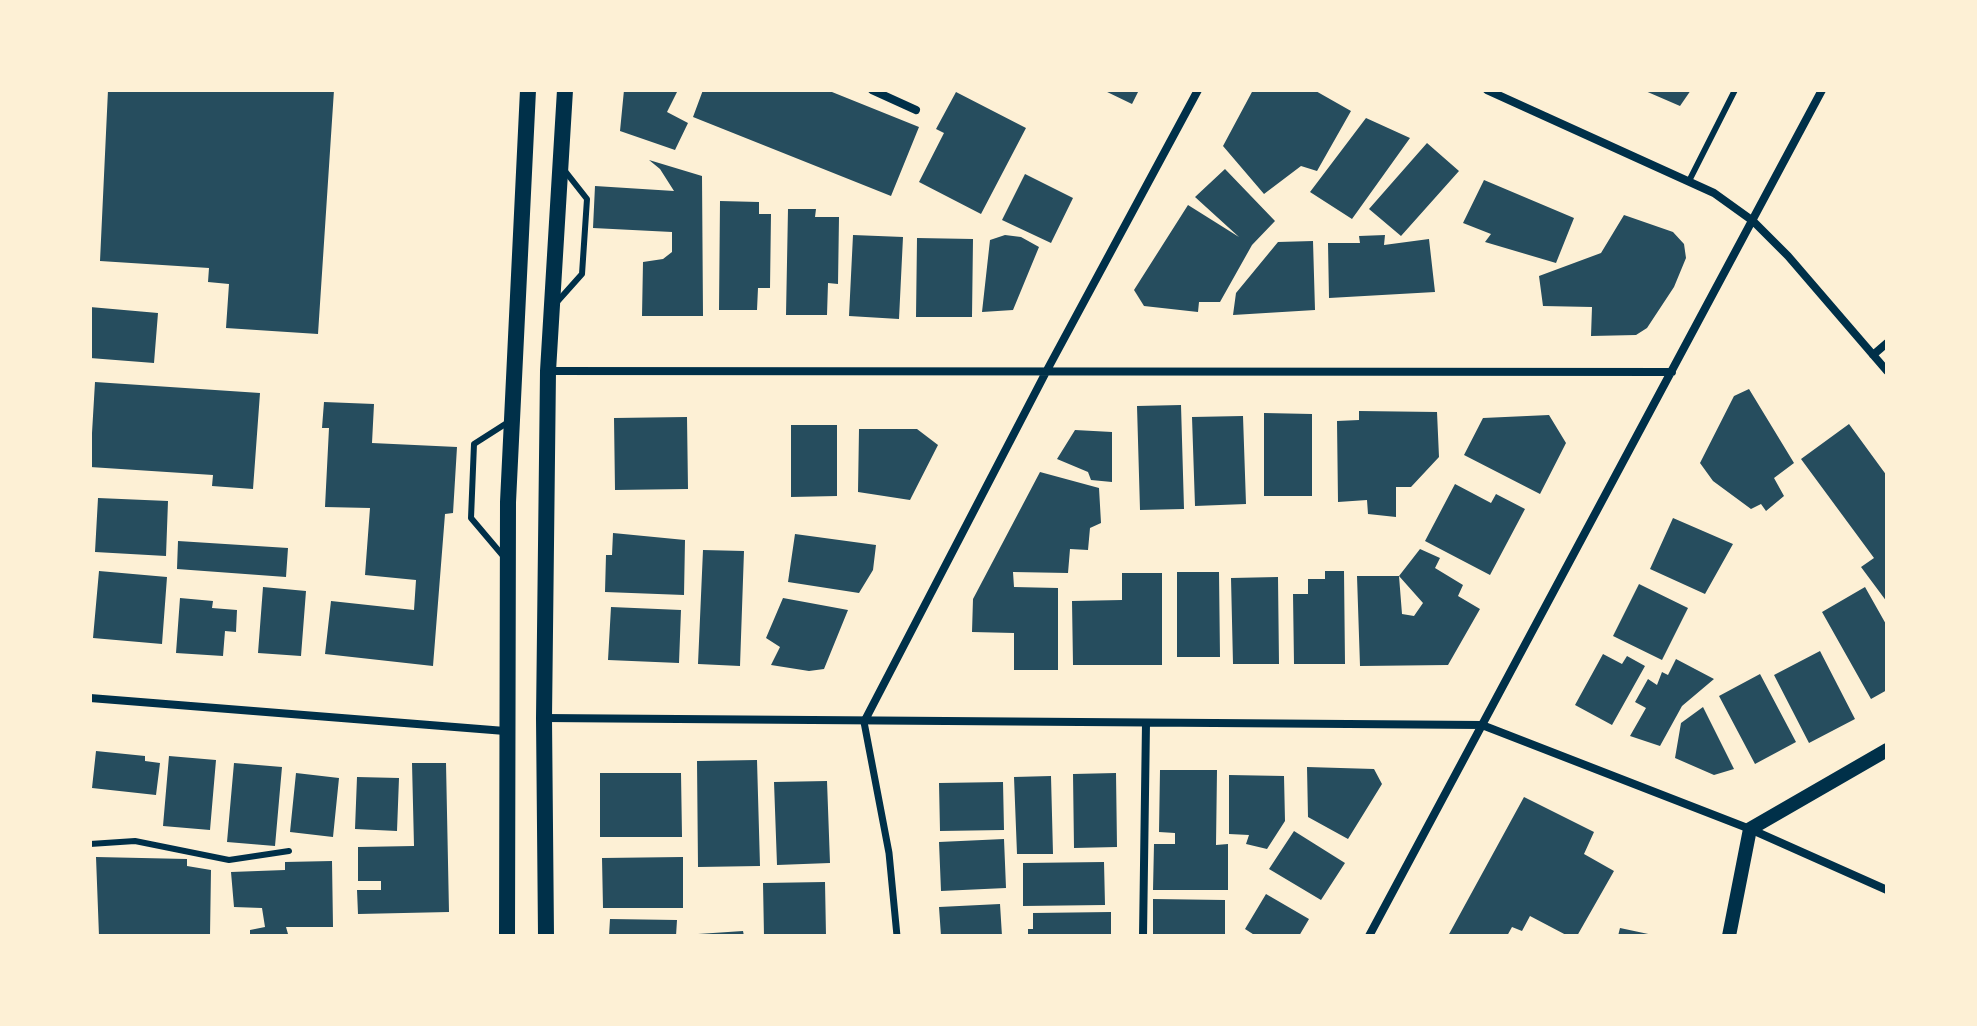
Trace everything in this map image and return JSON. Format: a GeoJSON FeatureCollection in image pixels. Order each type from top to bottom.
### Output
{"type":"FeatureCollection","features":[{"type":"Feature","properties":{"kind":"main road"},"geometry":{"type":"LineString","coordinates":[[507,936],[505,731],[510,421],[528,90]]}},
{"type":"Feature","properties":{"kind":"main road"},"geometry":{"type":"LineString","coordinates":[[546,936],[544,718],[548,371],[565,90]]}},
{"type":"Feature","properties":{"kind":"street"},"geometry":{"type":"LineString","coordinates":[[872,90],[916,110]]}},
{"type":"Feature","properties":{"kind":"street"},"geometry":{"type":"LineString","coordinates":[[897,936],[889,853],[864,722],[1046,372],[1198,90]]}},
{"type":"Feature","properties":{"kind":"street"},"geometry":{"type":"LineString","coordinates":[[1487,90],[1714,193],[1753,221],[1788,256],[1887,371]]}},
{"type":"Feature","properties":{"kind":"street"},"geometry":{"type":"LineString","coordinates":[[1369,936],[1822,90]]}},
{"type":"Feature","properties":{"kind":"street"},"geometry":{"type":"LineString","coordinates":[[1873,355],[1887,343]]}},
{"type":"Feature","properties":{"kind":"street"},"geometry":{"type":"LineString","coordinates":[[548,371],[1672,372]]}},
{"type":"Feature","properties":{"kind":"street"},"geometry":{"type":"LineString","coordinates":[[90,698],[505,731]]}},
{"type":"Feature","properties":{"kind":"street"},"geometry":{"type":"LineString","coordinates":[[544,718],[1482,725],[1750,829],[1887,890]]}},
{"type":"Feature","properties":{"kind":"street"},"geometry":{"type":"LineString","coordinates":[[1143,936],[1146,723]]}},
{"type":"Feature","properties":{"kind":"street"},"geometry":{"type":"LineString","coordinates":[[1729,936],[1750,829],[1887,750]]}},
{"type":"Feature","properties":{"kind":"lane"},"geometry":{"type":"LineString","coordinates":[[1689,181],[1735,90]]}},
{"type":"Feature","properties":{"kind":"lane"},"geometry":{"type":"LineString","coordinates":[[552,308],[582,274],[587,199],[561,166]]}},
{"type":"Feature","properties":{"kind":"lane"},"geometry":{"type":"LineString","coordinates":[[508,562],[471,518],[474,444],[510,421]]}},
{"type":"Feature","properties":{"kind":"lane"},"geometry":{"type":"LineString","coordinates":[[90,844],[135,841],[229,860],[289,851]]}},
{"type":"Feature","properties":{"kind":"building"},"geometry":{"type":"Polygon","coordinates":[[[108,90],[334,90],[318,334],[226,328],[229,284],[208,282],[209,268],[100,261],[108,90]]]}},
{"type":"Feature","properties":{"kind":"building"},"geometry":{"type":"Polygon","coordinates":[[[624,90],[678,90],[667,112],[688,123],[675,150],[620,131],[624,90]]]}},
{"type":"Feature","properties":{"kind":"building"},"geometry":{"type":"Polygon","coordinates":[[[703,90],[827,90],[919,127],[891,196],[693,117],[703,90]]]}},
{"type":"Feature","properties":{"kind":"building"},"geometry":{"type":"Polygon","coordinates":[[[1103,90],[1139,90],[1132,104],[1103,90]]]}},
{"type":"Feature","properties":{"kind":"building"},"geometry":{"type":"Polygon","coordinates":[[[1253,90],[1314,90],[1351,111],[1317,171],[1301,166],[1264,194],[1223,146],[1253,90]]]}},
{"type":"Feature","properties":{"kind":"building"},"geometry":{"type":"Polygon","coordinates":[[[1643,90],[1691,90],[1680,106],[1643,90]]]}},
{"type":"Feature","properties":{"kind":"building"},"geometry":{"type":"Polygon","coordinates":[[[956,92],[1026,128],[981,214],[919,182],[944,133],[936,129],[956,92]]]}},
{"type":"Feature","properties":{"kind":"building"},"geometry":{"type":"Polygon","coordinates":[[[1366,118],[1410,138],[1352,219],[1310,192],[1366,118]]]}},
{"type":"Feature","properties":{"kind":"building"},"geometry":{"type":"Polygon","coordinates":[[[1427,143],[1459,171],[1401,236],[1369,209],[1427,143]]]}},
{"type":"Feature","properties":{"kind":"building"},"geometry":{"type":"Polygon","coordinates":[[[649,160],[702,176],[703,316],[642,316],[643,262],[663,259],[672,252],[672,232],[593,228],[595,186],[674,191],[660,169],[649,160]]]}},
{"type":"Feature","properties":{"kind":"building"},"geometry":{"type":"Polygon","coordinates":[[[1225,169],[1275,221],[1252,245],[1220,302],[1199,302],[1198,312],[1144,306],[1134,290],[1188,205],[1239,237],[1195,197],[1225,169]]]}},
{"type":"Feature","properties":{"kind":"building"},"geometry":{"type":"Polygon","coordinates":[[[1025,174],[1073,198],[1051,243],[1002,220],[1025,174]]]}},
{"type":"Feature","properties":{"kind":"building"},"geometry":{"type":"Polygon","coordinates":[[[1484,180],[1574,218],[1556,263],[1485,242],[1491,234],[1463,223],[1484,180]]]}},
{"type":"Feature","properties":{"kind":"building"},"geometry":{"type":"Polygon","coordinates":[[[720,201],[759,202],[759,214],[771,214],[770,288],[758,288],[757,310],[719,310],[720,201]]]}},
{"type":"Feature","properties":{"kind":"building"},"geometry":{"type":"Polygon","coordinates":[[[788,209],[816,209],[815,217],[839,217],[838,284],[828,283],[827,315],[786,315],[788,209]]]}},
{"type":"Feature","properties":{"kind":"building"},"geometry":{"type":"Polygon","coordinates":[[[1624,215],[1673,232],[1684,244],[1686,258],[1674,287],[1647,328],[1636,335],[1591,336],[1592,307],[1543,306],[1539,276],[1601,253],[1624,215]]]}},
{"type":"Feature","properties":{"kind":"building"},"geometry":{"type":"Polygon","coordinates":[[[853,235],[903,237],[899,319],[849,316],[853,235]]]}},
{"type":"Feature","properties":{"kind":"building"},"geometry":{"type":"Polygon","coordinates":[[[1005,235],[1021,237],[1039,247],[1013,310],[982,312],[990,240],[1005,235]]]}},
{"type":"Feature","properties":{"kind":"building"},"geometry":{"type":"Polygon","coordinates":[[[1385,235],[1384,245],[1429,239],[1435,292],[1329,298],[1328,243],[1360,243],[1359,236],[1385,235]]]}},
{"type":"Feature","properties":{"kind":"building"},"geometry":{"type":"Polygon","coordinates":[[[917,238],[973,239],[972,317],[916,317],[917,238]]]}},
{"type":"Feature","properties":{"kind":"building"},"geometry":{"type":"Polygon","coordinates":[[[1313,241],[1315,310],[1233,315],[1236,293],[1278,242],[1313,241]]]}},
{"type":"Feature","properties":{"kind":"building"},"geometry":{"type":"Polygon","coordinates":[[[90,307],[158,313],[154,363],[90,358],[90,307]]]}},
{"type":"Feature","properties":{"kind":"building"},"geometry":{"type":"Polygon","coordinates":[[[95,382],[260,393],[253,489],[212,486],[213,475],[90,467],[95,382]]]}},
{"type":"Feature","properties":{"kind":"building"},"geometry":{"type":"Polygon","coordinates":[[[1749,389],[1794,463],[1774,478],[1784,496],[1766,511],[1761,504],[1751,509],[1713,481],[1700,463],[1734,396],[1749,389]]]}},
{"type":"Feature","properties":{"kind":"building"},"geometry":{"type":"Polygon","coordinates":[[[324,402],[374,404],[372,443],[457,447],[453,513],[445,514],[433,666],[325,654],[331,601],[414,610],[416,580],[365,575],[370,508],[325,507],[329,428],[322,428],[324,402]]]}},
{"type":"Feature","properties":{"kind":"building"},"geometry":{"type":"Polygon","coordinates":[[[1181,405],[1184,509],[1140,510],[1137,406],[1181,405]]]}},
{"type":"Feature","properties":{"kind":"building"},"geometry":{"type":"Polygon","coordinates":[[[1359,411],[1437,412],[1439,457],[1411,487],[1396,487],[1396,517],[1368,514],[1367,500],[1338,502],[1337,421],[1359,420],[1359,411]]]}},
{"type":"Feature","properties":{"kind":"building"},"geometry":{"type":"Polygon","coordinates":[[[1264,413],[1312,414],[1312,496],[1264,496],[1264,413]]]}},
{"type":"Feature","properties":{"kind":"building"},"geometry":{"type":"Polygon","coordinates":[[[1549,415],[1566,443],[1540,494],[1464,455],[1483,418],[1549,415]]]}},
{"type":"Feature","properties":{"kind":"building"},"geometry":{"type":"Polygon","coordinates":[[[1243,416],[1246,504],[1195,506],[1192,417],[1243,416]]]}},
{"type":"Feature","properties":{"kind":"building"},"geometry":{"type":"Polygon","coordinates":[[[687,417],[688,489],[615,490],[614,418],[687,417]]]}},
{"type":"Feature","properties":{"kind":"building"},"geometry":{"type":"Polygon","coordinates":[[[1849,424],[1887,476],[1887,602],[1861,567],[1874,558],[1801,459],[1849,424]]]}},
{"type":"Feature","properties":{"kind":"building"},"geometry":{"type":"Polygon","coordinates":[[[791,425],[837,425],[837,496],[791,497],[791,425]]]}},
{"type":"Feature","properties":{"kind":"building"},"geometry":{"type":"Polygon","coordinates":[[[859,429],[917,429],[938,445],[910,500],[858,492],[859,429]]]}},
{"type":"Feature","properties":{"kind":"building"},"geometry":{"type":"Polygon","coordinates":[[[1075,430],[1112,432],[1112,482],[1091,480],[1088,472],[1057,459],[1075,430]]]}},
{"type":"Feature","properties":{"kind":"building"},"geometry":{"type":"Polygon","coordinates":[[[1040,472],[1099,488],[1101,523],[1090,528],[1088,550],[1070,549],[1068,573],[1013,572],[1014,587],[1058,588],[1058,670],[1014,670],[1014,633],[972,632],[973,599],[1040,472]]]}},
{"type":"Feature","properties":{"kind":"building"},"geometry":{"type":"Polygon","coordinates":[[[1455,484],[1491,503],[1496,494],[1525,509],[1490,575],[1425,541],[1455,484]]]}},
{"type":"Feature","properties":{"kind":"building"},"geometry":{"type":"Polygon","coordinates":[[[98,498],[168,501],[166,556],[95,552],[98,498]]]}},
{"type":"Feature","properties":{"kind":"building"},"geometry":{"type":"Polygon","coordinates":[[[1673,518],[1733,544],[1705,594],[1650,569],[1673,518]]]}},
{"type":"Feature","properties":{"kind":"building"},"geometry":{"type":"Polygon","coordinates":[[[613,533],[685,540],[684,595],[605,592],[606,555],[612,555],[613,533]]]}},
{"type":"Feature","properties":{"kind":"building"},"geometry":{"type":"Polygon","coordinates":[[[795,534],[876,545],[873,570],[859,593],[788,582],[795,534]]]}},
{"type":"Feature","properties":{"kind":"building"},"geometry":{"type":"Polygon","coordinates":[[[178,541],[288,548],[286,577],[177,569],[178,541]]]}},
{"type":"Feature","properties":{"kind":"building"},"geometry":{"type":"Polygon","coordinates":[[[1420,549],[1440,558],[1435,568],[1463,585],[1458,596],[1480,609],[1448,665],[1360,666],[1357,576],[1399,576],[1420,549]],[[1399,576],[1402,614],[1414,616],[1423,603],[1399,576]]]}},
{"type":"Feature","properties":{"kind":"building"},"geometry":{"type":"Polygon","coordinates":[[[703,550],[744,551],[740,666],[698,664],[703,550]]]}},
{"type":"Feature","properties":{"kind":"building"},"geometry":{"type":"Polygon","coordinates":[[[99,571],[167,577],[162,644],[93,638],[99,571]]]}},
{"type":"Feature","properties":{"kind":"building"},"geometry":{"type":"Polygon","coordinates":[[[1325,571],[1344,571],[1345,664],[1294,664],[1293,594],[1308,594],[1308,579],[1325,579],[1325,571]]]}},
{"type":"Feature","properties":{"kind":"building"},"geometry":{"type":"Polygon","coordinates":[[[1177,572],[1219,572],[1220,657],[1177,657],[1177,572]]]}},
{"type":"Feature","properties":{"kind":"building"},"geometry":{"type":"Polygon","coordinates":[[[1122,573],[1162,573],[1162,665],[1073,665],[1072,601],[1122,600],[1122,573]]]}},
{"type":"Feature","properties":{"kind":"building"},"geometry":{"type":"Polygon","coordinates":[[[1278,577],[1279,664],[1233,664],[1231,578],[1278,577]]]}},
{"type":"Feature","properties":{"kind":"building"},"geometry":{"type":"Polygon","coordinates":[[[1639,584],[1688,608],[1662,660],[1613,636],[1639,584]]]}},
{"type":"Feature","properties":{"kind":"building"},"geometry":{"type":"Polygon","coordinates":[[[263,587],[306,591],[301,656],[258,653],[263,587]]]}},
{"type":"Feature","properties":{"kind":"building"},"geometry":{"type":"Polygon","coordinates":[[[1865,587],[1887,626],[1887,690],[1871,699],[1822,612],[1865,587]]]}},
{"type":"Feature","properties":{"kind":"building"},"geometry":{"type":"Polygon","coordinates":[[[180,598],[213,601],[212,608],[237,610],[236,632],[225,631],[223,656],[176,653],[180,598]]]}},
{"type":"Feature","properties":{"kind":"building"},"geometry":{"type":"Polygon","coordinates":[[[783,598],[848,610],[824,669],[809,671],[771,665],[780,647],[766,638],[783,598]]]}},
{"type":"Feature","properties":{"kind":"building"},"geometry":{"type":"Polygon","coordinates":[[[611,607],[681,610],[679,663],[608,660],[611,607]]]}},
{"type":"Feature","properties":{"kind":"building"},"geometry":{"type":"Polygon","coordinates":[[[1820,651],[1855,719],[1809,743],[1774,675],[1820,651]]]}},
{"type":"Feature","properties":{"kind":"building"},"geometry":{"type":"Polygon","coordinates":[[[1603,654],[1622,664],[1627,656],[1645,666],[1612,725],[1575,705],[1603,654]]]}},
{"type":"Feature","properties":{"kind":"building"},"geometry":{"type":"Polygon","coordinates":[[[1676,659],[1714,679],[1682,706],[1660,746],[1630,736],[1646,708],[1635,702],[1648,679],[1657,685],[1662,672],[1668,675],[1676,659]]]}},
{"type":"Feature","properties":{"kind":"building"},"geometry":{"type":"Polygon","coordinates":[[[1760,674],[1796,742],[1755,764],[1719,696],[1760,674]]]}},
{"type":"Feature","properties":{"kind":"building"},"geometry":{"type":"Polygon","coordinates":[[[1703,707],[1734,769],[1714,775],[1675,758],[1681,723],[1703,707]]]}},
{"type":"Feature","properties":{"kind":"building"},"geometry":{"type":"Polygon","coordinates":[[[96,751],[145,756],[145,761],[160,763],[156,795],[92,788],[96,751]]]}},
{"type":"Feature","properties":{"kind":"building"},"geometry":{"type":"Polygon","coordinates":[[[169,756],[216,760],[210,830],[163,826],[169,756]]]}},
{"type":"Feature","properties":{"kind":"building"},"geometry":{"type":"Polygon","coordinates":[[[757,760],[760,866],[698,867],[697,761],[757,760]]]}},
{"type":"Feature","properties":{"kind":"building"},"geometry":{"type":"Polygon","coordinates":[[[234,763],[282,767],[275,846],[227,842],[234,763]]]}},
{"type":"Feature","properties":{"kind":"building"},"geometry":{"type":"Polygon","coordinates":[[[412,763],[446,763],[449,912],[358,914],[357,890],[381,890],[381,881],[358,881],[358,847],[414,846],[412,763]]]}},
{"type":"Feature","properties":{"kind":"building"},"geometry":{"type":"Polygon","coordinates":[[[1307,767],[1374,769],[1382,784],[1348,839],[1308,817],[1307,767]]]}},
{"type":"Feature","properties":{"kind":"building"},"geometry":{"type":"Polygon","coordinates":[[[1160,770],[1217,770],[1216,845],[1228,844],[1228,890],[1153,890],[1154,844],[1175,844],[1175,833],[1159,832],[1160,770]]]}},
{"type":"Feature","properties":{"kind":"building"},"geometry":{"type":"Polygon","coordinates":[[[296,773],[339,778],[333,837],[290,832],[296,773]]]}},
{"type":"Feature","properties":{"kind":"building"},"geometry":{"type":"Polygon","coordinates":[[[600,773],[681,773],[682,837],[600,837],[600,773]]]}},
{"type":"Feature","properties":{"kind":"building"},"geometry":{"type":"Polygon","coordinates":[[[1116,773],[1117,847],[1074,848],[1073,774],[1116,773]]]}},
{"type":"Feature","properties":{"kind":"building"},"geometry":{"type":"Polygon","coordinates":[[[1229,775],[1284,776],[1285,821],[1267,849],[1246,844],[1249,835],[1229,834],[1229,775]]]}},
{"type":"Feature","properties":{"kind":"building"},"geometry":{"type":"Polygon","coordinates":[[[1051,776],[1053,854],[1017,854],[1014,777],[1051,776]]]}},
{"type":"Feature","properties":{"kind":"building"},"geometry":{"type":"Polygon","coordinates":[[[357,777],[399,778],[397,831],[355,829],[357,777]]]}},
{"type":"Feature","properties":{"kind":"building"},"geometry":{"type":"Polygon","coordinates":[[[827,781],[830,863],[777,865],[774,782],[827,781]]]}},
{"type":"Feature","properties":{"kind":"building"},"geometry":{"type":"Polygon","coordinates":[[[1003,782],[1004,830],[940,831],[939,783],[1003,782]]]}},
{"type":"Feature","properties":{"kind":"building"},"geometry":{"type":"Polygon","coordinates":[[[1524,797],[1594,832],[1584,854],[1614,871],[1577,936],[1568,936],[1530,916],[1522,931],[1512,927],[1507,936],[1448,936],[1524,797]]]}},
{"type":"Feature","properties":{"kind":"building"},"geometry":{"type":"Polygon","coordinates":[[[1294,831],[1345,863],[1321,900],[1269,869],[1294,831]]]}},
{"type":"Feature","properties":{"kind":"building"},"geometry":{"type":"Polygon","coordinates":[[[1004,839],[1006,888],[941,891],[939,842],[1004,839]]]}},
{"type":"Feature","properties":{"kind":"building"},"geometry":{"type":"Polygon","coordinates":[[[96,857],[187,859],[187,866],[211,870],[210,935],[99,936],[96,857]]]}},
{"type":"Feature","properties":{"kind":"building"},"geometry":{"type":"Polygon","coordinates":[[[683,857],[683,908],[603,908],[602,858],[683,857]]]}},
{"type":"Feature","properties":{"kind":"building"},"geometry":{"type":"Polygon","coordinates":[[[332,861],[333,927],[286,927],[288,934],[250,936],[250,930],[265,927],[262,908],[234,907],[231,872],[285,870],[285,862],[332,861]]]}},
{"type":"Feature","properties":{"kind":"building"},"geometry":{"type":"Polygon","coordinates":[[[1104,862],[1105,905],[1023,906],[1023,863],[1104,862]]]}},
{"type":"Feature","properties":{"kind":"building"},"geometry":{"type":"Polygon","coordinates":[[[825,882],[826,936],[764,936],[763,883],[825,882]]]}},
{"type":"Feature","properties":{"kind":"building"},"geometry":{"type":"Polygon","coordinates":[[[1266,894],[1309,919],[1299,936],[1256,936],[1245,929],[1266,894]]]}},
{"type":"Feature","properties":{"kind":"building"},"geometry":{"type":"Polygon","coordinates":[[[1153,899],[1225,900],[1225,936],[1153,936],[1153,899]]]}},
{"type":"Feature","properties":{"kind":"building"},"geometry":{"type":"Polygon","coordinates":[[[1000,904],[1002,936],[941,936],[939,907],[1000,904]]]}},
{"type":"Feature","properties":{"kind":"building"},"geometry":{"type":"Polygon","coordinates":[[[1111,912],[1111,936],[1028,936],[1028,929],[1033,929],[1033,913],[1111,912]]]}},
{"type":"Feature","properties":{"kind":"building"},"geometry":{"type":"Polygon","coordinates":[[[610,919],[677,920],[676,936],[609,936],[610,919]]]}},
{"type":"Feature","properties":{"kind":"building"},"geometry":{"type":"Polygon","coordinates":[[[1620,928],[1653,935],[1653,936],[1618,936],[1620,928]]]}},
{"type":"Feature","properties":{"kind":"building"},"geometry":{"type":"Polygon","coordinates":[[[743,931],[744,936],[698,936],[698,934],[743,931]]]}}]}
